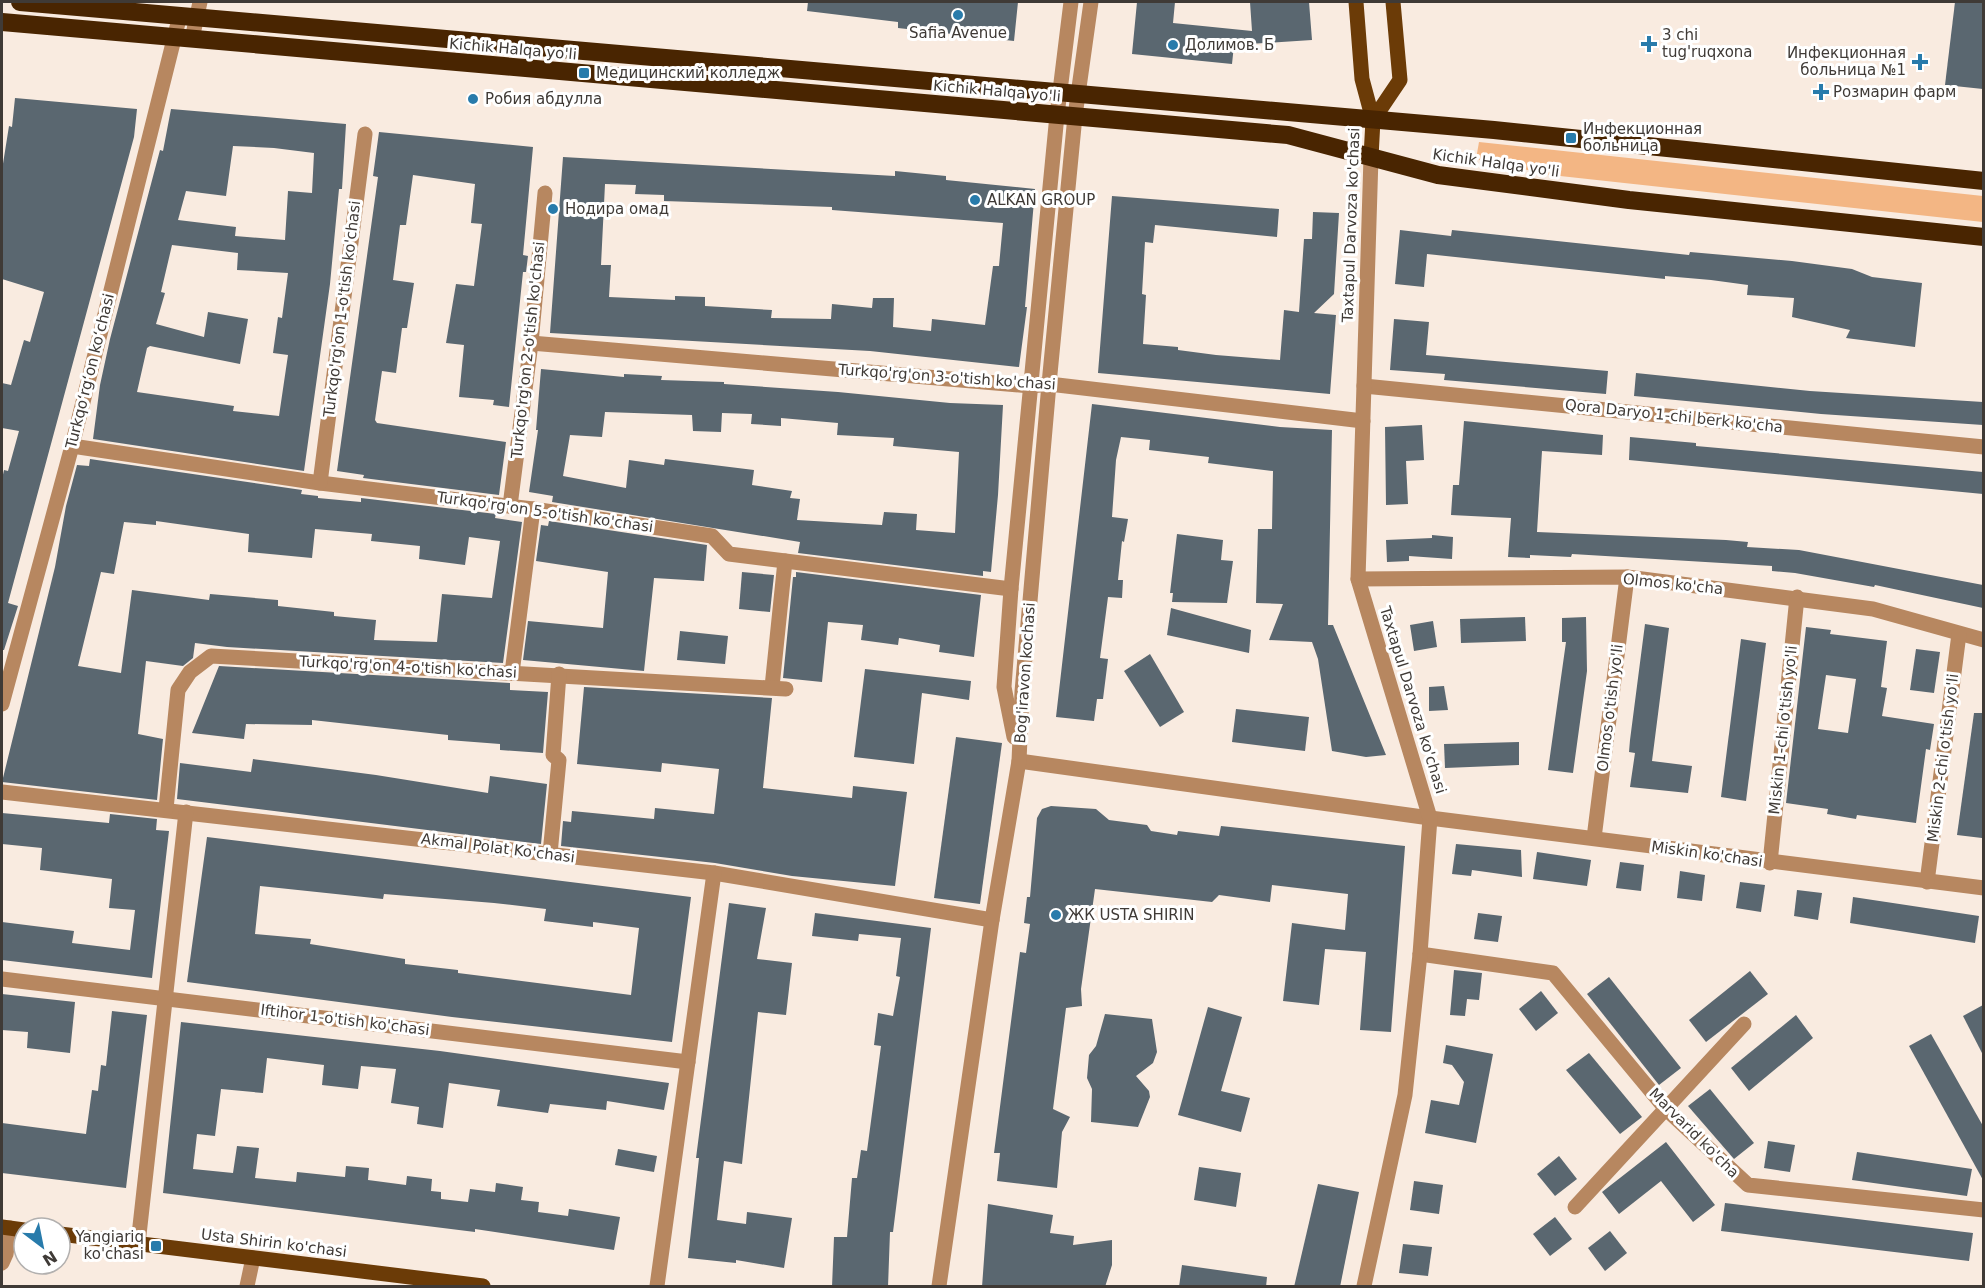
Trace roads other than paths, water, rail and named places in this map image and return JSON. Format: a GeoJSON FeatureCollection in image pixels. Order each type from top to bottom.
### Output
{"type":"FeatureCollection","features":[{"type":"Feature","properties":{"kind":"highway","name":"Kichik Halqa yo'li"},"geometry":{"type":"LineString","coordinates":[[20,2],[192,11],[1373,120],[1983,181]]}},
{"type":"Feature","properties":{"kind":"highway","name":"Kichik Halqa yo'li"},"geometry":{"type":"LineString","coordinates":[[2,22],[1288,135],[1438,175],[1629,200],[1983,237]]}},
{"type":"Feature","properties":{"kind":"main road","name":"Taxtapul Darvoza ko'chasi"},"geometry":{"type":"LineString","coordinates":[[1356,2],[1362,79],[1373,120],[1371,157]]}},
{"type":"Feature","properties":{"kind":"main road","name":"Taxtapul Darvoza ko'chasi"},"geometry":{"type":"LineString","coordinates":[[1373,120],[1400,80],[1393,2]]}},
{"type":"Feature","properties":{"kind":"main road","name":"Usta Shirin ko'chasi"},"geometry":{"type":"LineString","coordinates":[[72,1236],[483,1287]]}},
{"type":"Feature","properties":{"kind":"street"},"geometry":{"type":"LineString","coordinates":[[1069,93],[1071,2]]}},
{"type":"Feature","properties":{"kind":"street"},"geometry":{"type":"LineString","coordinates":[[1066,115],[1069,93],[1091,2]]}},
{"type":"Feature","properties":{"kind":"street"},"geometry":{"type":"LineString","coordinates":[[174,37],[192,11]]}},
{"type":"Feature","properties":{"kind":"street"},"geometry":{"type":"LineString","coordinates":[[192,11],[192,39]]}},
{"type":"Feature","properties":{"kind":"street","name":"Turkqoʻrgʻon koʻchasi"},"geometry":{"type":"LineString","coordinates":[[2,704],[72,446],[174,37]]}},
{"type":"Feature","properties":{"kind":"street","name":"Bog'iravon kochasi"},"geometry":{"type":"LineString","coordinates":[[1019,761],[1022,692],[1049,384],[1066,115]]}},
{"type":"Feature","properties":{"kind":"street","name":"Bog'iravon kochasi"},"geometry":{"type":"LineString","coordinates":[[1019,761],[1004,687],[1011,589],[1031,386],[1066,115]]}},
{"type":"Feature","properties":{"kind":"street","name":"Turkqo'rg'on 1-o'tish ko'chasi"},"geometry":{"type":"LineString","coordinates":[[320,483],[365,134]]}},
{"type":"Feature","properties":{"kind":"street","name":"Taxtapul Darvoza ko'chasi"},"geometry":{"type":"LineString","coordinates":[[1364,1287],[1405,1095],[1420,954],[1430,818],[1358,579],[1371,157]]}},
{"type":"Feature","properties":{"kind":"street","name":"Turkqo'rg'on 2-o'tish ko'chasi"},"geometry":{"type":"LineString","coordinates":[[510,506],[531,344],[545,193]]}},
{"type":"Feature","properties":{"kind":"street","name":"Turkqo'rg'on 3-o'tish ko'chasi"},"geometry":{"type":"LineString","coordinates":[[531,344],[1031,386],[1049,384],[1363,421]]}},
{"type":"Feature","properties":{"kind":"street","name":"Qora Daryo 1-chi berk ko'cha"},"geometry":{"type":"LineString","coordinates":[[1364,386],[1983,447]]}},
{"type":"Feature","properties":{"kind":"street","name":"Turkqo'rg'on 5-o'tish ko'chasi"},"geometry":{"type":"LineString","coordinates":[[72,446],[320,483],[534,509],[712,536],[726,553],[1011,589]]}},
{"type":"Feature","properties":{"kind":"street"},"geometry":{"type":"LineString","coordinates":[[512,674],[534,509]]}},
{"type":"Feature","properties":{"kind":"street","name":"Turkqo'rg'on 4-o'tish ko'chasi"},"geometry":{"type":"LineString","coordinates":[[166,809],[178,690],[190,672],[211,656],[779,688],[785,561]]}},
{"type":"Feature","properties":{"kind":"street","name":"Olmos ko'cha"},"geometry":{"type":"LineString","coordinates":[[1358,579],[1627,578],[1797,597],[1873,609],[1983,640]]}},
{"type":"Feature","properties":{"kind":"street","name":"Olmos o'tish yo'li"},"geometry":{"type":"LineString","coordinates":[[1593,838],[1627,578]]}},
{"type":"Feature","properties":{"kind":"street","name":"Miskin 1-chi o'tish yo'li"},"geometry":{"type":"LineString","coordinates":[[1770,863],[1797,597]]}},
{"type":"Feature","properties":{"kind":"street","name":"Miskin 2-chi o'tish yo'li"},"geometry":{"type":"LineString","coordinates":[[1927,882],[1959,634]]}},
{"type":"Feature","properties":{"kind":"street"},"geometry":{"type":"LineString","coordinates":[[550,854],[559,760],[553,755],[559,674]]}},
{"type":"Feature","properties":{"kind":"street"},"geometry":{"type":"LineString","coordinates":[[939,1287],[992,920],[1019,761]]}},
{"type":"Feature","properties":{"kind":"street","name":"Miskin ko'chasi"},"geometry":{"type":"LineString","coordinates":[[1019,761],[1770,863],[1983,888]]}},
{"type":"Feature","properties":{"kind":"street","name":"Akmal Polat Ko'chasi"},"geometry":{"type":"LineString","coordinates":[[2,792],[714,873],[992,920]]}},
{"type":"Feature","properties":{"kind":"street"},"geometry":{"type":"LineString","coordinates":[[138,1244],[186,812]]}},
{"type":"Feature","properties":{"kind":"street"},"geometry":{"type":"LineString","coordinates":[[657,1287],[714,873]]}},
{"type":"Feature","properties":{"kind":"street","name":"Marvarid ko'cha"},"geometry":{"type":"LineString","coordinates":[[1420,954],[1553,973],[1665,1108],[1748,1185],[1983,1210]]}},
{"type":"Feature","properties":{"kind":"street","name":"Iftihor 1-o'tish ko'chasi"},"geometry":{"type":"LineString","coordinates":[[2,979],[688,1062]]}},
{"type":"Feature","properties":{"kind":"street"},"geometry":{"type":"LineString","coordinates":[[1575,1207],[1744,1024]]}},
{"type":"Feature","properties":{"kind":"street"},"geometry":{"type":"LineString","coordinates":[[2,1263],[12,1228]]}},
{"type":"Feature","properties":{"kind":"street"},"geometry":{"type":"LineString","coordinates":[[247,1287],[253,1258]]}},
{"type":"Feature","properties":{"kind":"place","name":"Safia Avenue"},"geometry":{"type":"Point","coordinates":[958,15]}},
{"type":"Feature","properties":{"kind":"place","name":"3 chi tug'ruqxona"},"geometry":{"type":"Point","coordinates":[1649,44]}},
{"type":"Feature","properties":{"kind":"place","name":"Долимов. Б"},"geometry":{"type":"Point","coordinates":[1173,45]}},
{"type":"Feature","properties":{"kind":"place","name":"Инфекционная больница №1"},"geometry":{"type":"Point","coordinates":[1920,62]}},
{"type":"Feature","properties":{"kind":"place","name":"Медицинский колледж"},"geometry":{"type":"Point","coordinates":[584,73]}},
{"type":"Feature","properties":{"kind":"place","name":"Розмарин фарм"},"geometry":{"type":"Point","coordinates":[1821,92]}},
{"type":"Feature","properties":{"kind":"place","name":"Робия абдулла"},"geometry":{"type":"Point","coordinates":[473,99]}},
{"type":"Feature","properties":{"kind":"place","name":"Инфекционная больница"},"geometry":{"type":"Point","coordinates":[1571,138]}},
{"type":"Feature","properties":{"kind":"place","name":"ALKAN GROUP"},"geometry":{"type":"Point","coordinates":[975,200]}},
{"type":"Feature","properties":{"kind":"place","name":"Нодира омад"},"geometry":{"type":"Point","coordinates":[553,209]}},
{"type":"Feature","properties":{"kind":"place","name":"ЖК USTA SHIRIN"},"geometry":{"type":"Point","coordinates":[1056,915]}},
{"type":"Feature","properties":{"kind":"place","name":"Yangiariq ko'chasi"},"geometry":{"type":"Point","coordinates":[156,1246]}}]}
